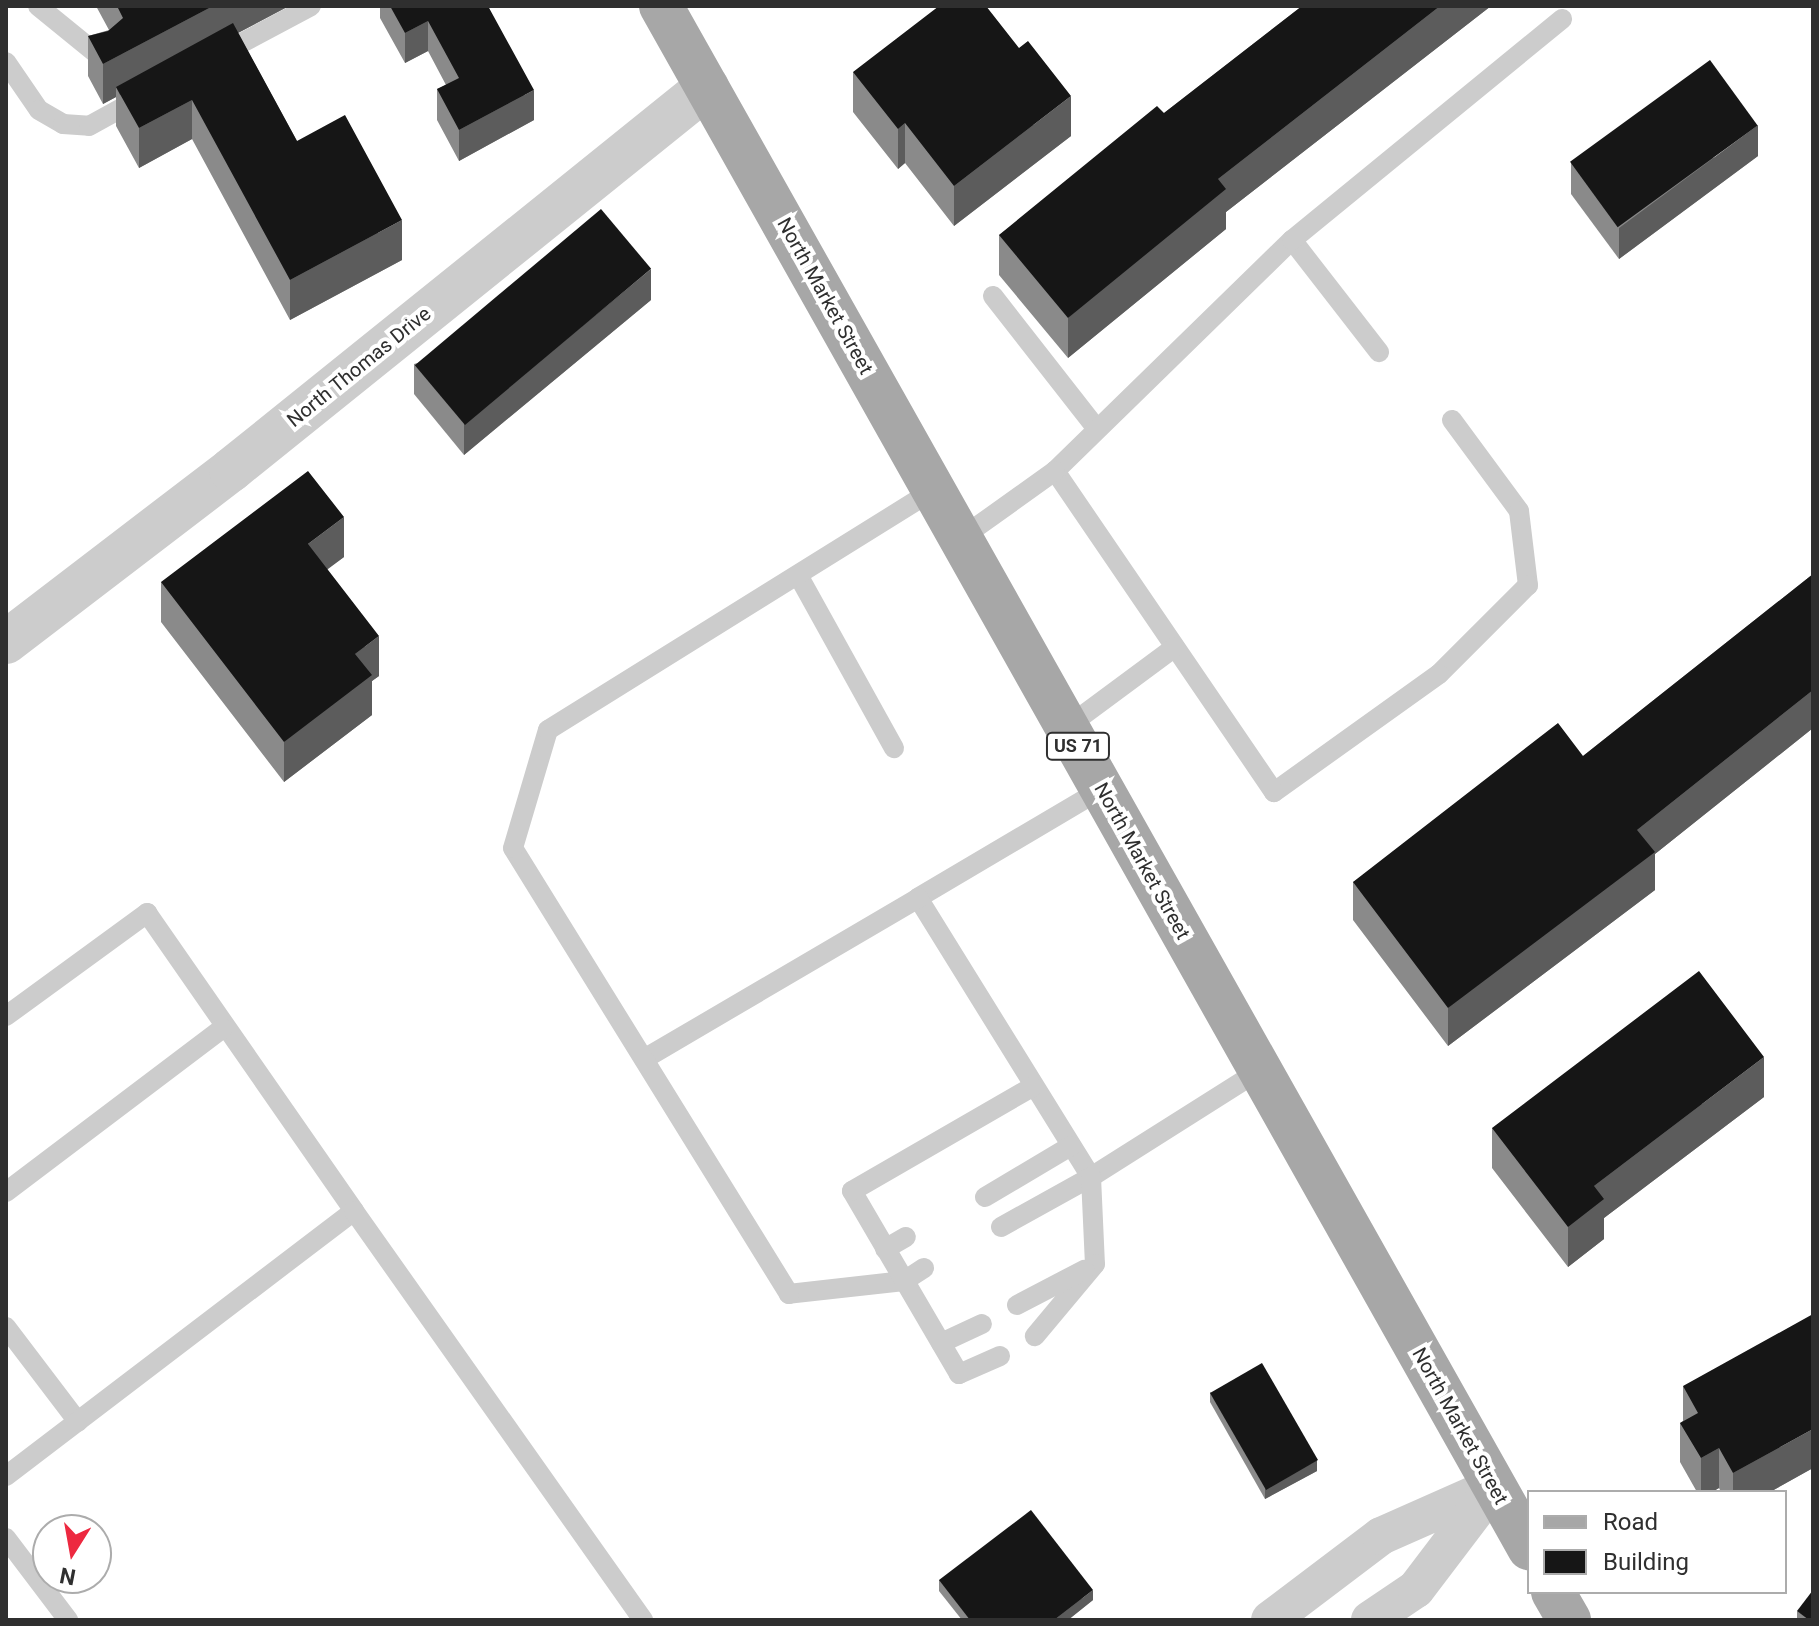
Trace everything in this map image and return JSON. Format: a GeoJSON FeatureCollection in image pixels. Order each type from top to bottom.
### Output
{"type":"FeatureCollection","features":[{"type":"Feature","properties":{"kind":"main road","name":"North Market Street"},"geometry":{"type":"LineString","coordinates":[[661,6],[1527,1544]]}},
{"type":"Feature","properties":{"kind":"main road"},"geometry":{"type":"LineString","coordinates":[[1554,1594],[1569,1620]]}},
{"type":"Feature","properties":{"kind":"street","name":"North Thomas Drive"},"geometry":{"type":"LineString","coordinates":[[6,642],[231,470],[707,87]]}},
{"type":"Feature","properties":{"kind":"street"},"geometry":{"type":"LineString","coordinates":[[1270,1620],[1381,1536],[1494,1486]]}},
{"type":"Feature","properties":{"kind":"street"},"geometry":{"type":"LineString","coordinates":[[1370,1620],[1416,1589],[1494,1486]]}},
{"type":"Feature","properties":{"kind":"lane"},"geometry":{"type":"LineString","coordinates":[[38,6],[103,59]]}},
{"type":"Feature","properties":{"kind":"lane"},"geometry":{"type":"LineString","coordinates":[[200,66],[311,6]]}},
{"type":"Feature","properties":{"kind":"lane"},"geometry":{"type":"LineString","coordinates":[[961,538],[1055,471],[1292,240],[1562,19]]}},
{"type":"Feature","properties":{"kind":"lane"},"geometry":{"type":"LineString","coordinates":[[6,62],[39,110],[63,124],[89,126],[158,88]]}},
{"type":"Feature","properties":{"kind":"lane"},"geometry":{"type":"LineString","coordinates":[[1292,240],[1379,352]]}},
{"type":"Feature","properties":{"kind":"lane"},"geometry":{"type":"LineString","coordinates":[[993,296],[1097,429]]}},
{"type":"Feature","properties":{"kind":"lane"},"geometry":{"type":"LineString","coordinates":[[1055,471],[1274,792],[1439,674],[1528,585],[1519,511],[1452,420]]}},
{"type":"Feature","properties":{"kind":"lane"},"geometry":{"type":"LineString","coordinates":[[924,1268],[904,1281],[789,1294],[513,848],[548,730],[934,490]]}},
{"type":"Feature","properties":{"kind":"lane"},"geometry":{"type":"LineString","coordinates":[[798,575],[894,748]]}},
{"type":"Feature","properties":{"kind":"lane"},"geometry":{"type":"LineString","coordinates":[[1067,727],[1175,647]]}},
{"type":"Feature","properties":{"kind":"lane"},"geometry":{"type":"LineString","coordinates":[[644,1059],[1102,789]]}},
{"type":"Feature","properties":{"kind":"lane"},"geometry":{"type":"LineString","coordinates":[[918,898],[1032,1087],[1091,1177],[1095,1264],[1035,1336]]}},
{"type":"Feature","properties":{"kind":"lane"},"geometry":{"type":"LineString","coordinates":[[6,1016],[147,913],[223,1028],[643,1620]]}},
{"type":"Feature","properties":{"kind":"lane"},"geometry":{"type":"LineString","coordinates":[[6,1192],[223,1028]]}},
{"type":"Feature","properties":{"kind":"lane"},"geometry":{"type":"LineString","coordinates":[[1001,1227],[1091,1177],[1260,1070]]}},
{"type":"Feature","properties":{"kind":"lane"},"geometry":{"type":"LineString","coordinates":[[1000,1356],[959,1374],[852,1191],[1032,1087]]}},
{"type":"Feature","properties":{"kind":"lane"},"geometry":{"type":"LineString","coordinates":[[985,1197],[1071,1146]]}},
{"type":"Feature","properties":{"kind":"lane"},"geometry":{"type":"LineString","coordinates":[[6,1476],[354,1211]]}},
{"type":"Feature","properties":{"kind":"lane"},"geometry":{"type":"LineString","coordinates":[[885,1249],[906,1237]]}},
{"type":"Feature","properties":{"kind":"lane"},"geometry":{"type":"LineString","coordinates":[[1017,1305],[1095,1264]]}},
{"type":"Feature","properties":{"kind":"lane"},"geometry":{"type":"LineString","coordinates":[[941,1343],[982,1324]]}},
{"type":"Feature","properties":{"kind":"lane"},"geometry":{"type":"LineString","coordinates":[[6,1327],[78,1422]]}},
{"type":"Feature","properties":{"kind":"lane"},"geometry":{"type":"LineString","coordinates":[[6,1538],[68,1620]]}},
{"type":"Feature","properties":{"kind":"building"},"geometry":{"type":"Polygon","coordinates":[[[117,6],[213,6],[103,64],[88,36],[108,31],[123,18],[117,6]]]}},
{"type":"Feature","properties":{"kind":"building"},"geometry":{"type":"Polygon","coordinates":[[[390,6],[488,6],[534,90],[459,130],[437,89],[459,78],[428,21],[405,33],[390,6]]]}},
{"type":"Feature","properties":{"kind":"building"},"geometry":{"type":"Polygon","coordinates":[[[939,6],[986,6],[1019,48],[1028,41],[1071,96],[954,186],[905,123],[898,129],[853,72],[939,6]]]}},
{"type":"Feature","properties":{"kind":"building"},"geometry":{"type":"Polygon","coordinates":[[[1302,6],[1440,6],[1218,179],[1226,189],[1068,318],[999,235],[1157,106],[1164,113],[1302,6]]]}},
{"type":"Feature","properties":{"kind":"building"},"geometry":{"type":"Polygon","coordinates":[[[233,23],[297,141],[345,115],[402,220],[290,280],[192,100],[139,128],[116,87],[233,23]]]}},
{"type":"Feature","properties":{"kind":"building"},"geometry":{"type":"Polygon","coordinates":[[[1710,60],[1758,126],[1618,227],[1570,162],[1710,60]]]}},
{"type":"Feature","properties":{"kind":"building"},"geometry":{"type":"Polygon","coordinates":[[[601,209],[651,269],[465,425],[415,365],[601,209]]]}},
{"type":"Feature","properties":{"kind":"building"},"geometry":{"type":"Polygon","coordinates":[[[308,471],[344,517],[308,544],[379,636],[355,654],[372,675],[284,742],[161,582],[308,471]]]}},
{"type":"Feature","properties":{"kind":"building"},"geometry":{"type":"Polygon","coordinates":[[[1813,574],[1813,690],[1637,830],[1655,852],[1448,1008],[1353,882],[1558,723],[1583,756],[1813,574]]]}},
{"type":"Feature","properties":{"kind":"building"},"geometry":{"type":"Polygon","coordinates":[[[1699,971],[1764,1057],[1594,1186],[1604,1199],[1568,1227],[1492,1128],[1699,971]]]}},
{"type":"Feature","properties":{"kind":"building"},"geometry":{"type":"Polygon","coordinates":[[[1813,1314],[1813,1429],[1733,1473],[1719,1448],[1701,1458],[1680,1423],[1698,1413],[1683,1386],[1813,1314]]]}},
{"type":"Feature","properties":{"kind":"building"},"geometry":{"type":"Polygon","coordinates":[[[1262,1363],[1318,1460],[1266,1490],[1210,1393],[1262,1363]]]}},
{"type":"Feature","properties":{"kind":"building"},"geometry":{"type":"Polygon","coordinates":[[[1031,1510],[1093,1590],[1054,1620],[970,1620],[939,1580],[1031,1510]]]}},
{"type":"Feature","properties":{"kind":"building"},"geometry":{"type":"Polygon","coordinates":[[[1813,1590],[1813,1620],[1809,1620],[1797,1611],[1813,1590]]]}}]}
